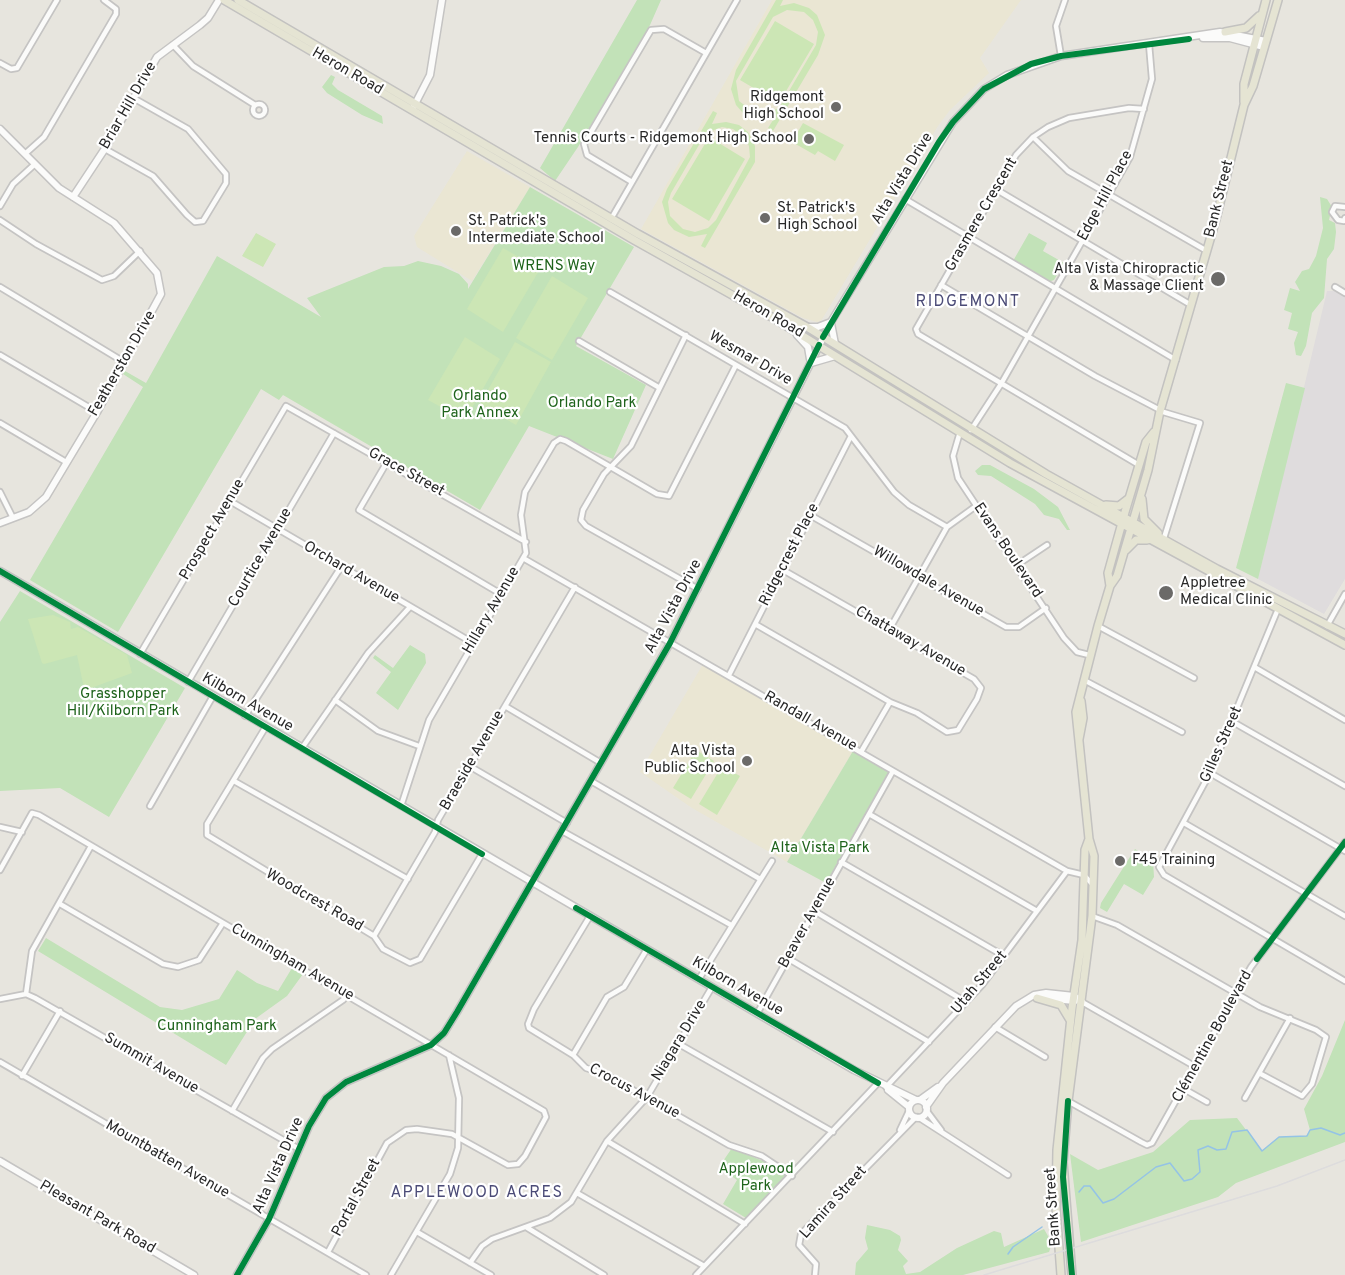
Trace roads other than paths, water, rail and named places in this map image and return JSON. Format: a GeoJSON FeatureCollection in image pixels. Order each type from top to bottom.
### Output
{"type":"FeatureCollection","features":[{"type":"Feature","properties":{"kind":"main road","name":"Heron Road"},"geometry":{"type":"LineString","coordinates":[[224,0],[304,43],[610,221],[1121,526],[1131,526],[1164,538],[1225,573],[1345,634]]}},
{"type":"Feature","properties":{"kind":"main road","name":"Heron Road"},"geometry":{"type":"LineString","coordinates":[[238,0],[304,43]]}},
{"type":"Feature","properties":{"kind":"main road","name":"Bank Street"},"geometry":{"type":"LineString","coordinates":[[1072,1275],[1063,1177],[1068,1101],[1082,1002],[1094,888],[1094,849],[1089,839],[1079,740],[1083,717],[1080,693],[1110,586],[1116,576],[1143,489],[1155,445],[1154,432],[1160,410],[1207,251],[1245,105],[1253,86],[1278,0]]}},
{"type":"Feature","properties":{"kind":"main road","name":"Bank Street"},"geometry":{"type":"LineString","coordinates":[[1245,105],[1244,84],[1266,1]]}},
{"type":"Feature","properties":{"kind":"main road"},"geometry":{"type":"LineString","coordinates":[[1225,32],[1251,25],[1258,18],[1266,1]]}},
{"type":"Feature","properties":{"kind":"main road","name":"Heron Road"},"geometry":{"type":"LineString","coordinates":[[610,221],[807,327],[971,430],[1124,518],[1150,541],[1345,645]]}},
{"type":"Feature","properties":{"kind":"main road","name":"Bank Street"},"geometry":{"type":"LineString","coordinates":[[1110,586],[1108,573],[1121,526],[1146,442],[1154,432]]}},
{"type":"Feature","properties":{"kind":"main road"},"geometry":{"type":"LineString","coordinates":[[1143,489],[1144,519],[1164,538]]}},
{"type":"Feature","properties":{"kind":"main road"},"geometry":{"type":"LineString","coordinates":[[1094,501],[1116,506],[1124,503],[1130,497]]}},
{"type":"Feature","properties":{"kind":"main road"},"geometry":{"type":"LineString","coordinates":[[1123,554],[1136,540],[1150,541]]}},
{"type":"Feature","properties":{"kind":"main road","name":"Bank Street"},"geometry":{"type":"LineString","coordinates":[[1061,1275],[1055,1184],[1073,999],[1084,926],[1085,850],[1089,839]]}},
{"type":"Feature","properties":{"kind":"main road"},"geometry":{"type":"LineString","coordinates":[[1033,998],[1061,1005],[1071,1020]]}},
{"type":"Feature","properties":{"kind":"street"},"geometry":{"type":"LineString","coordinates":[[0,63],[10,69],[17,68],[57,0]]}},
{"type":"Feature","properties":{"kind":"street"},"geometry":{"type":"LineString","coordinates":[[26,153],[44,137],[116,14],[116,9],[104,0]]}},
{"type":"Feature","properties":{"kind":"street","name":"Briar Hill Drive"},"geometry":{"type":"LineString","coordinates":[[73,197],[135,99],[157,57],[208,18],[219,0]]}},
{"type":"Feature","properties":{"kind":"street"},"geometry":{"type":"LineString","coordinates":[[413,106],[430,75],[442,0]]}},
{"type":"Feature","properties":{"kind":"street"},"geometry":{"type":"LineString","coordinates":[[610,221],[737,0]]}},
{"type":"Feature","properties":{"kind":"street"},"geometry":{"type":"LineString","coordinates":[[1060,56],[1056,26],[1065,0]]}},
{"type":"Feature","properties":{"kind":"street"},"geometry":{"type":"LineString","coordinates":[[632,182],[587,155],[584,144],[651,30],[664,28],[706,53]]}},
{"type":"Feature","properties":{"kind":"street","name":"Alta Vista Drive"},"geometry":{"type":"LineString","coordinates":[[237,1275],[269,1219],[318,1109],[335,1089],[431,1045],[444,1033],[670,643],[831,322],[953,122],[973,99],[1007,75],[1060,56],[1225,32],[1265,44]]}},
{"type":"Feature","properties":{"kind":"street","name":"Alta Vista Drive"},"geometry":{"type":"LineString","coordinates":[[1189,39],[1230,38],[1255,41]]}},
{"type":"Feature","properties":{"kind":"street","name":"Edge Hill Place"},"geometry":{"type":"LineString","coordinates":[[971,430],[1000,384],[1130,157],[1152,79],[1149,44]]}},
{"type":"Feature","properties":{"kind":"street"},"geometry":{"type":"LineString","coordinates":[[173,45],[193,66],[255,105]]}},
{"type":"Feature","properties":{"kind":"street"},"geometry":{"type":"LineString","coordinates":[[105,149],[153,176],[187,215],[195,222],[203,221],[226,183],[226,174],[188,129],[135,99]]}},
{"type":"Feature","properties":{"kind":"street","name":"Grasmere Crescent"},"geometry":{"type":"LineString","coordinates":[[1000,384],[918,334],[916,329],[1016,155],[1033,138],[1048,127],[1069,118],[1129,108],[1144,109]]}},
{"type":"Feature","properties":{"kind":"street","name":"Featherston Drive"},"geometry":{"type":"LineString","coordinates":[[0,129],[26,153],[50,181],[114,223],[157,273],[161,294],[97,412],[38,506],[0,523]]}},
{"type":"Feature","properties":{"kind":"street"},"geometry":{"type":"LineString","coordinates":[[1033,138],[1068,171],[1207,251]]}},
{"type":"Feature","properties":{"kind":"street"},"geometry":{"type":"LineString","coordinates":[[0,206],[13,184],[35,164]]}},
{"type":"Feature","properties":{"kind":"street"},"geometry":{"type":"LineString","coordinates":[[997,190],[1191,305]]}},
{"type":"Feature","properties":{"kind":"street"},"geometry":{"type":"LineString","coordinates":[[904,199],[1176,360]]}},
{"type":"Feature","properties":{"kind":"street"},"geometry":{"type":"LineString","coordinates":[[1345,207],[1335,206],[1332,212],[1338,220],[1344,221],[1345,218]]}},
{"type":"Feature","properties":{"kind":"street"},"geometry":{"type":"LineString","coordinates":[[0,219],[36,244],[102,280],[114,276],[140,251]]}},
{"type":"Feature","properties":{"kind":"street"},"geometry":{"type":"LineString","coordinates":[[941,285],[1160,410],[1200,423],[1164,538]]}},
{"type":"Feature","properties":{"kind":"street"},"geometry":{"type":"LineString","coordinates":[[0,287],[124,362]]}},
{"type":"Feature","properties":{"kind":"street"},"geometry":{"type":"LineString","coordinates":[[1335,287],[1345,294]]}},
{"type":"Feature","properties":{"kind":"street","name":"Wesmar Drive"},"geometry":{"type":"LineString","coordinates":[[609,292],[845,429],[894,492],[909,505],[947,527]]}},
{"type":"Feature","properties":{"kind":"street"},"geometry":{"type":"LineString","coordinates":[[775,319],[805,342],[810,363],[836,356]]}},
{"type":"Feature","properties":{"kind":"street"},"geometry":{"type":"LineString","coordinates":[[807,327],[818,327],[831,322],[835,344]]}},
{"type":"Feature","properties":{"kind":"street"},"geometry":{"type":"LineString","coordinates":[[686,335],[658,387],[631,446],[597,486],[583,510],[581,520],[586,526],[698,589]]}},
{"type":"Feature","properties":{"kind":"street"},"geometry":{"type":"LineString","coordinates":[[579,340],[658,387]]}},
{"type":"Feature","properties":{"kind":"street"},"geometry":{"type":"LineString","coordinates":[[0,355],[97,412]]}},
{"type":"Feature","properties":{"kind":"street"},"geometry":{"type":"LineString","coordinates":[[612,467],[664,496],[669,496],[736,365]]}},
{"type":"Feature","properties":{"kind":"street"},"geometry":{"type":"LineString","coordinates":[[1000,384],[1139,465]]}},
{"type":"Feature","properties":{"kind":"street","name":"Grace Street"},"geometry":{"type":"LineString","coordinates":[[286,406],[526,542]]}},
{"type":"Feature","properties":{"kind":"street","name":"Prospect Avenue"},"geometry":{"type":"LineString","coordinates":[[140,654],[286,406]]}},
{"type":"Feature","properties":{"kind":"street"},"geometry":{"type":"LineString","coordinates":[[0,423],[66,462]]}},
{"type":"Feature","properties":{"kind":"street","name":"Evans Boulevard"},"geometry":{"type":"LineString","coordinates":[[960,432],[954,446],[954,466],[976,506],[1070,645],[1077,652],[1089,655]]}},
{"type":"Feature","properties":{"kind":"street","name":"Courtice Avenue"},"geometry":{"type":"LineString","coordinates":[[188,682],[334,434]]}},
{"type":"Feature","properties":{"kind":"street","name":"Ridgecrest Place"},"geometry":{"type":"LineString","coordinates":[[729,675],[851,436]]}},
{"type":"Feature","properties":{"kind":"street","name":"Hillary Avenue"},"geometry":{"type":"LineString","coordinates":[[401,806],[429,720],[523,558],[526,542],[521,515],[525,492],[554,442],[560,439],[566,441],[612,467]]}},
{"type":"Feature","properties":{"kind":"street"},"geometry":{"type":"LineString","coordinates":[[387,462],[359,510],[501,594]]}},
{"type":"Feature","properties":{"kind":"street"},"geometry":{"type":"LineString","coordinates":[[0,492],[13,519]]}},
{"type":"Feature","properties":{"kind":"street","name":"Orchard Avenue"},"geometry":{"type":"LineString","coordinates":[[230,501],[473,643]]}},
{"type":"Feature","properties":{"kind":"street"},"geometry":{"type":"LineString","coordinates":[[889,630],[947,527],[976,506]]}},
{"type":"Feature","properties":{"kind":"street","name":"Willowdale Avenue"},"geometry":{"type":"LineString","coordinates":[[810,515],[1006,627],[1018,627],[1046,609]]}},
{"type":"Feature","properties":{"kind":"street"},"geometry":{"type":"LineString","coordinates":[[1017,565],[1047,545]]}},
{"type":"Feature","properties":{"kind":"street","name":"Randall Avenue"},"geometry":{"type":"LineString","coordinates":[[523,558],[1067,871],[1084,875]]}},
{"type":"Feature","properties":{"kind":"street"},"geometry":{"type":"LineString","coordinates":[[245,716],[341,567]]}},
{"type":"Feature","properties":{"kind":"street","name":"Chattaway Avenue"},"geometry":{"type":"LineString","coordinates":[[783,570],[979,683],[981,688],[958,730],[947,732],[917,713],[890,702]]}},
{"type":"Feature","properties":{"kind":"street","name":"Kilborn Avenue"},"geometry":{"type":"LineString","coordinates":[[0,571],[436,828],[878,1083],[917,1117]]}},
{"type":"Feature","properties":{"kind":"street","name":"Braeside Avenue"},"geometry":{"type":"LineString","coordinates":[[374,936],[408,879],[436,828],[438,820],[575,587]]}},
{"type":"Feature","properties":{"kind":"street"},"geometry":{"type":"LineString","coordinates":[[1323,633],[1345,594]]}},
{"type":"Feature","properties":{"kind":"street"},"geometry":{"type":"LineString","coordinates":[[302,748],[383,634],[410,607]]}},
{"type":"Feature","properties":{"kind":"street","name":"Gilles Street"},"geometry":{"type":"LineString","coordinates":[[1272,937],[1164,874],[1160,871],[1160,864],[1210,773],[1256,668],[1278,609]]}},
{"type":"Feature","properties":{"kind":"street"},"geometry":{"type":"LineString","coordinates":[[755,624],[890,702],[861,752]]}},
{"type":"Feature","properties":{"kind":"street"},"geometry":{"type":"LineString","coordinates":[[1098,626],[1194,678]]}},
{"type":"Feature","properties":{"kind":"street"},"geometry":{"type":"LineString","coordinates":[[1256,668],[1345,720]]}},
{"type":"Feature","properties":{"kind":"street"},"geometry":{"type":"LineString","coordinates":[[1083,680],[1182,732]]}},
{"type":"Feature","properties":{"kind":"street"},"geometry":{"type":"LineString","coordinates":[[150,806],[213,696]]}},
{"type":"Feature","properties":{"kind":"street"},"geometry":{"type":"LineString","coordinates":[[335,700],[378,730],[419,746]]}},
{"type":"Feature","properties":{"kind":"street"},"geometry":{"type":"LineString","coordinates":[[505,706],[601,764]]}},
{"type":"Feature","properties":{"kind":"street"},"geometry":{"type":"LineString","coordinates":[[1233,722],[1345,786]]}},
{"type":"Feature","properties":{"kind":"street","name":"Woodcrest Road"},"geometry":{"type":"LineString","coordinates":[[265,728],[207,824],[207,835],[374,936],[383,949],[410,963],[420,959],[482,854]]}},
{"type":"Feature","properties":{"kind":"street"},"geometry":{"type":"LineString","coordinates":[[471,767],[567,823]]}},
{"type":"Feature","properties":{"kind":"street","name":"Beaver Avenue"},"geometry":{"type":"LineString","coordinates":[[758,1012],[893,771]]}},
{"type":"Feature","properties":{"kind":"street"},"geometry":{"type":"LineString","coordinates":[[1210,773],[1343,849]]}},
{"type":"Feature","properties":{"kind":"street"},"geometry":{"type":"LineString","coordinates":[[234,781],[408,879]]}},
{"type":"Feature","properties":{"kind":"street"},"geometry":{"type":"LineString","coordinates":[[591,781],[760,879]]}},
{"type":"Feature","properties":{"kind":"street","name":"Cunningham Avenue"},"geometry":{"type":"LineString","coordinates":[[22,832],[32,813],[224,922],[537,1106],[544,1111],[546,1117],[518,1164]]}},
{"type":"Feature","properties":{"kind":"street"},"geometry":{"type":"LineString","coordinates":[[869,814],[1037,911]]}},
{"type":"Feature","properties":{"kind":"street"},"geometry":{"type":"LineString","coordinates":[[1184,823],[1345,916]]}},
{"type":"Feature","properties":{"kind":"street"},"geometry":{"type":"LineString","coordinates":[[0,827],[22,832],[0,870]]}},
{"type":"Feature","properties":{"kind":"street"},"geometry":{"type":"LineString","coordinates":[[562,831],[731,926]]}},
{"type":"Feature","properties":{"kind":"street","name":"Clémentine Boulevard"},"geometry":{"type":"LineString","coordinates":[[1068,1101],[1147,1145],[1157,1137],[1251,967],[1272,937],[1343,849],[1345,842]]}},
{"type":"Feature","properties":{"kind":"street"},"geometry":{"type":"LineString","coordinates":[[0,999],[26,994],[32,951],[91,846]]}},
{"type":"Feature","properties":{"kind":"street"},"geometry":{"type":"LineString","coordinates":[[699,979],[771,861]]}},
{"type":"Feature","properties":{"kind":"street"},"geometry":{"type":"LineString","coordinates":[[841,862],[1004,956]]}},
{"type":"Feature","properties":{"kind":"street","name":"Utah Street"},"geometry":{"type":"LineString","coordinates":[[886,1088],[966,1002],[1004,956],[1067,871]]}},
{"type":"Feature","properties":{"kind":"street"},"geometry":{"type":"LineString","coordinates":[[1084,875],[1094,888]]}},
{"type":"Feature","properties":{"kind":"street"},"geometry":{"type":"LineString","coordinates":[[60,904],[163,964],[178,967],[199,960],[224,922]]}},
{"type":"Feature","properties":{"kind":"street"},"geometry":{"type":"LineString","coordinates":[[816,912],[966,1002]]}},
{"type":"Feature","properties":{"kind":"street","name":"Crocus Avenue"},"geometry":{"type":"LineString","coordinates":[[590,916],[528,1024],[532,1030],[573,1055],[586,1068],[605,1074],[729,1145],[762,1156],[792,1176]]}},
{"type":"Feature","properties":{"kind":"street"},"geometry":{"type":"LineString","coordinates":[[1092,916],[1117,925],[1237,995],[1290,1018],[1326,1037],[1312,1084],[1306,1094],[1296,1095],[1259,1073]]}},
{"type":"Feature","properties":{"kind":"street"},"geometry":{"type":"LineString","coordinates":[[1272,937],[1345,981]]}},
{"type":"Feature","properties":{"kind":"street"},"geometry":{"type":"LineString","coordinates":[[573,1055],[607,997],[624,987],[647,949]]}},
{"type":"Feature","properties":{"kind":"street"},"geometry":{"type":"LineString","coordinates":[[789,959],[929,1042]]}},
{"type":"Feature","properties":{"kind":"street","name":"Niagara Drive"},"geometry":{"type":"LineString","coordinates":[[470,1263],[482,1246],[492,1239],[562,1211],[577,1193],[607,1141],[646,1097],[712,987]]}},
{"type":"Feature","properties":{"kind":"street","name":"Summit Avenue"},"geometry":{"type":"LineString","coordinates":[[26,994],[60,1011],[299,1149]]}},
{"type":"Feature","properties":{"kind":"street"},"geometry":{"type":"LineString","coordinates":[[232,1111],[263,1058],[272,1048],[347,995]]}},
{"type":"Feature","properties":{"kind":"street"},"geometry":{"type":"LineString","coordinates":[[1008,1175],[917,1117],[926,1109],[943,1083],[1010,1011],[1033,998],[1073,999],[1196,1067]]}},
{"type":"Feature","properties":{"kind":"street"},"geometry":{"type":"LineString","coordinates":[[22,1076],[60,1011]]}},
{"type":"Feature","properties":{"kind":"street"},"geometry":{"type":"LineString","coordinates":[[1245,1098],[1290,1018]]}},
{"type":"Feature","properties":{"kind":"street"},"geometry":{"type":"LineString","coordinates":[[996,1028],[1045,1057]]}},
{"type":"Feature","properties":{"kind":"street"},"geometry":{"type":"LineString","coordinates":[[679,1044],[833,1132]]}},
{"type":"Feature","properties":{"kind":"street"},"geometry":{"type":"LineString","coordinates":[[391,1275],[450,1174],[459,1138],[459,1098],[449,1055]]}},
{"type":"Feature","properties":{"kind":"street","name":"Mountbatten Avenue"},"geometry":{"type":"LineString","coordinates":[[0,1062],[366,1275]]}},
{"type":"Feature","properties":{"kind":"street"},"geometry":{"type":"LineString","coordinates":[[696,1275],[878,1083]]}},
{"type":"Feature","properties":{"kind":"street"},"geometry":{"type":"LineString","coordinates":[[909,1109],[943,1083]]}},
{"type":"Feature","properties":{"kind":"street","name":"Kilborn Avenue"},"geometry":{"type":"LineString","coordinates":[[886,1088],[918,1100]]}},
{"type":"Feature","properties":{"kind":"street"},"geometry":{"type":"LineString","coordinates":[[1184,1089],[1207,1102]]}},
{"type":"Feature","properties":{"kind":"street"},"geometry":{"type":"LineString","coordinates":[[918,1100],[943,1132]]}},
{"type":"Feature","properties":{"kind":"street","name":"Lamira Street"},"geometry":{"type":"LineString","coordinates":[[897,1135],[909,1109]]}},
{"type":"Feature","properties":{"kind":"street","name":"Lamira Street"},"geometry":{"type":"LineString","coordinates":[[815,1275],[816,1264],[799,1245],[801,1234],[917,1117]]}},
{"type":"Feature","properties":{"kind":"street","name":"Portal Street"},"geometry":{"type":"LineString","coordinates":[[328,1252],[387,1143],[406,1130],[417,1129],[459,1138],[508,1166],[518,1164]]}},
{"type":"Feature","properties":{"kind":"street"},"geometry":{"type":"LineString","coordinates":[[607,1141],[745,1224]]}},
{"type":"Feature","properties":{"kind":"street","name":"Pleasant Park Road"},"geometry":{"type":"LineString","coordinates":[[0,1161],[194,1275]]}},
{"type":"Feature","properties":{"kind":"street"},"geometry":{"type":"LineString","coordinates":[[577,1193],[704,1266]]}},
{"type":"Feature","properties":{"kind":"street"},"geometry":{"type":"LineString","coordinates":[[526,1227],[604,1275]]}},
{"type":"Feature","properties":{"kind":"street"},"geometry":{"type":"LineString","coordinates":[[417,1232],[491,1275]]}},
{"type":"Feature","properties":{"kind":"waterway"},"geometry":{"type":"LineString","coordinates":[[1079,1192],[1084,1186],[1090,1186],[1103,1203],[1114,1199],[1156,1167],[1170,1163],[1184,1181],[1192,1179],[1200,1172],[1198,1150],[1208,1146],[1217,1150],[1226,1149],[1232,1132],[1247,1130],[1262,1151],[1279,1137],[1307,1136],[1310,1130],[1321,1128],[1340,1135],[1345,1133]]}},
{"type":"Feature","properties":{"kind":"waterway"},"geometry":{"type":"LineString","coordinates":[[1008,1254],[1013,1247],[1042,1227]]}},
{"type":"Feature","properties":{"kind":"railway"},"geometry":{"type":"LineString","coordinates":[[984,1275],[1277,1186],[1345,1160]]}},
{"type":"Feature","properties":{"kind":"place","name":"Ridgemont High School"},"geometry":{"type":"Point","coordinates":[836,107]}},
{"type":"Feature","properties":{"kind":"place","name":"Tennis Courts - Ridgemont High School"},"geometry":{"type":"Point","coordinates":[809,139]}},
{"type":"Feature","properties":{"kind":"place","name":"St. Patrick's High School"},"geometry":{"type":"Point","coordinates":[765,218]}},
{"type":"Feature","properties":{"kind":"place","name":"St. Patrick's Intermediate School"},"geometry":{"type":"Point","coordinates":[456,231]}},
{"type":"Feature","properties":{"kind":"place","name":"Alta Vista Chiropractic & Massage Client"},"geometry":{"type":"Point","coordinates":[1218,279]}},
{"type":"Feature","properties":{"kind":"place","name":"Appletree Medical Clinic"},"geometry":{"type":"Point","coordinates":[1166,593]}},
{"type":"Feature","properties":{"kind":"place","name":"Alta Vista Public School"},"geometry":{"type":"Point","coordinates":[747,761]}},
{"type":"Feature","properties":{"kind":"place","name":"F45 Training"},"geometry":{"type":"Point","coordinates":[1120,861]}},
{"type":"Feature","properties":{"kind":"district","name":"RIDGEMONT"},"geometry":{"type":"Point","coordinates":[968,303]}},
{"type":"Feature","properties":{"kind":"district","name":"APPLEWOOD ACRES"},"geometry":{"type":"Point","coordinates":[477,1194]}},
{"type":"Feature","properties":{"kind":"park label","name":"WRENS Way"},"geometry":{"type":"Point","coordinates":[554,267]}},
{"type":"Feature","properties":{"kind":"park label","name":"Orlando Park"},"geometry":{"type":"Point","coordinates":[592,404]}},
{"type":"Feature","properties":{"kind":"park label","name":"Orlando Park Annex"},"geometry":{"type":"Point","coordinates":[480,406]}},
{"type":"Feature","properties":{"kind":"park label","name":"Grasshopper Hill/Kilborn Park"},"geometry":{"type":"Point","coordinates":[123,704]}},
{"type":"Feature","properties":{"kind":"park label","name":"Alta Vista Park"},"geometry":{"type":"Point","coordinates":[820,849]}},
{"type":"Feature","properties":{"kind":"park label","name":"Cunningham Park"},"geometry":{"type":"Point","coordinates":[217,1027]}},
{"type":"Feature","properties":{"kind":"park label","name":"Applewood Park"},"geometry":{"type":"Point","coordinates":[756,1178]}}]}
